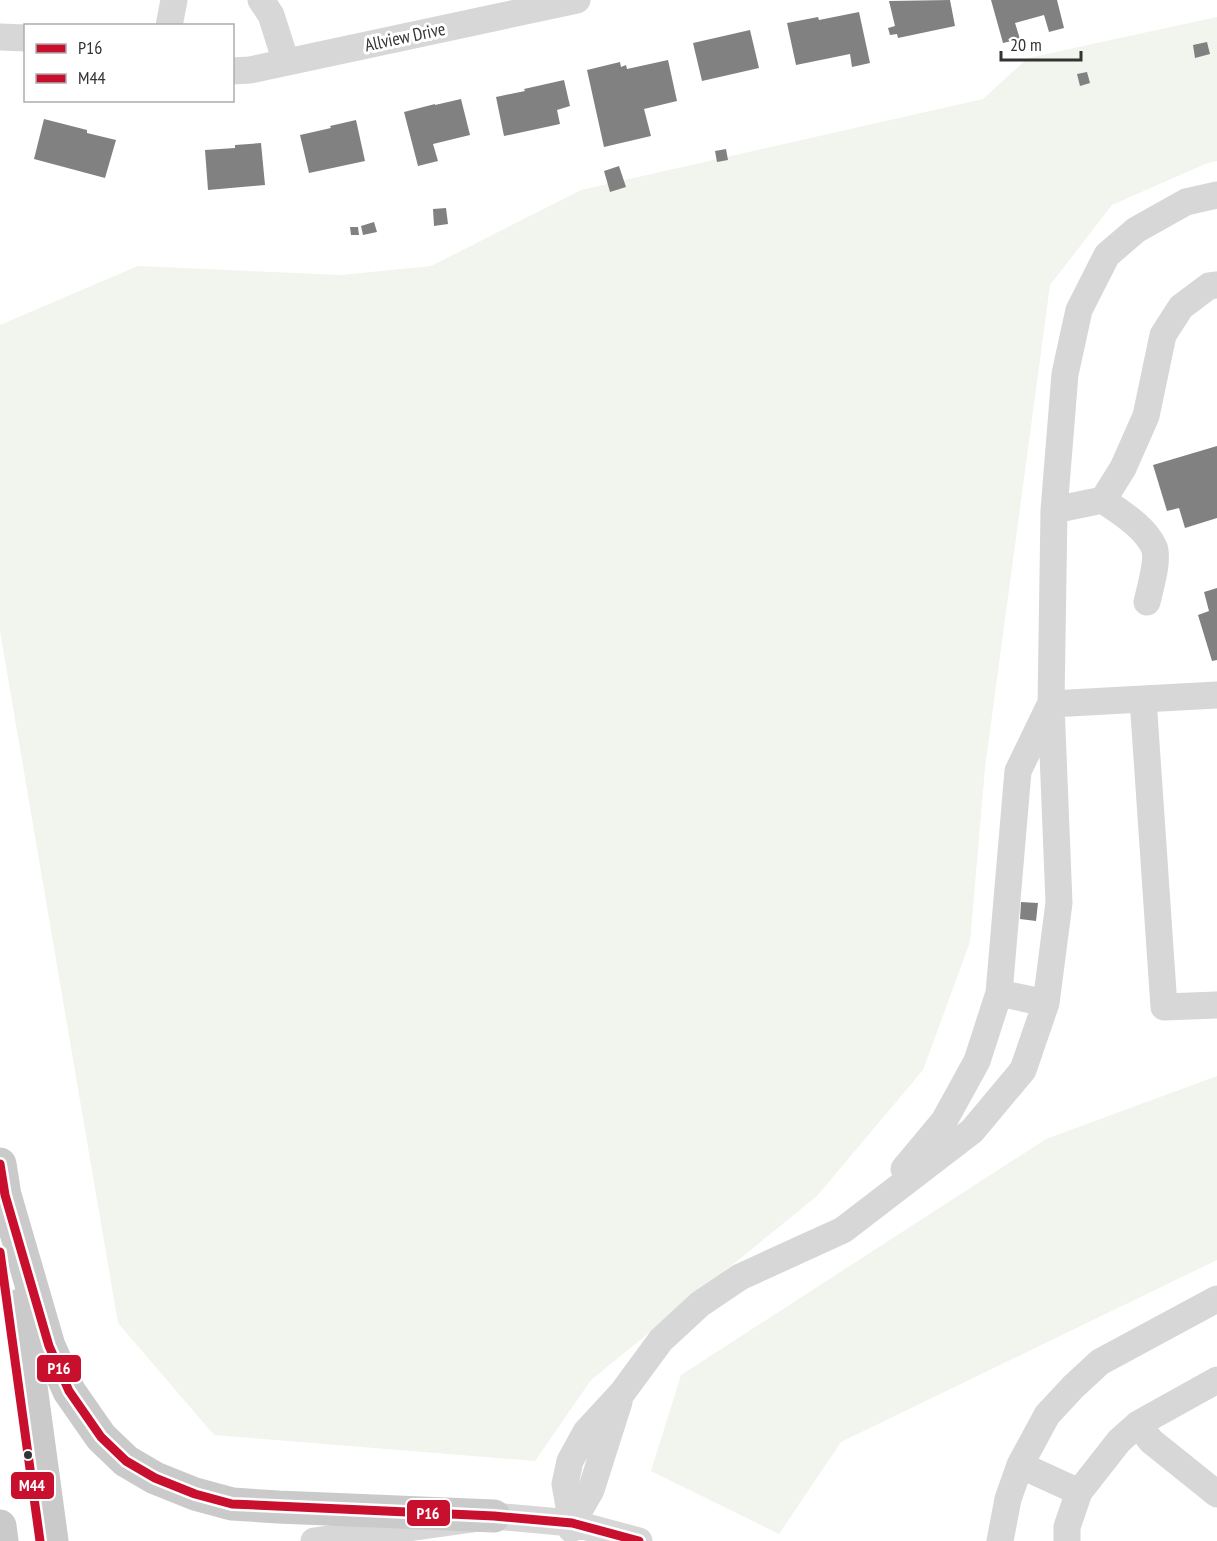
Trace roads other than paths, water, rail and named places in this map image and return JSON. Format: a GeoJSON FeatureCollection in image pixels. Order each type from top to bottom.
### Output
{"type":"FeatureCollection","features":[{"type":"Feature","properties":{"kind":"main road"},"geometry":{"type":"LineString","coordinates":[[3,1179],[49,1346],[69,1391],[101,1437],[126,1461],[155,1478],[195,1494],[232,1504],[494,1516]]}},
{"type":"Feature","properties":{"kind":"main road"},"geometry":{"type":"LineString","coordinates":[[3,1179],[52,1541]]}},
{"type":"Feature","properties":{"kind":"main road"},"geometry":{"type":"LineString","coordinates":[[0,1526],[2,1541]]}},
{"type":"Feature","properties":{"kind":"street"},"geometry":{"type":"LineString","coordinates":[[169,24],[174,0]]}},
{"type":"Feature","properties":{"kind":"street"},"geometry":{"type":"LineString","coordinates":[[261,0],[272,15],[286,62]]}},
{"type":"Feature","properties":{"kind":"street","name":"Allview Drive"},"geometry":{"type":"LineString","coordinates":[[234,71],[250,70],[577,0]]}},
{"type":"Feature","properties":{"kind":"street"},"geometry":{"type":"LineString","coordinates":[[0,37],[24,38]]}},
{"type":"Feature","properties":{"kind":"street"},"geometry":{"type":"LineString","coordinates":[[571,1532],[591,1490],[622,1393],[662,1340],[700,1304],[740,1277],[843,1230],[972,1131],[1023,1070],[1059,903],[1051,704],[1054,510],[1065,374],[1079,310],[1107,255],[1136,230],[1186,202],[1217,195]]}},
{"type":"Feature","properties":{"kind":"street"},"geometry":{"type":"LineString","coordinates":[[1054,510],[1103,500],[1123,468],[1146,416],[1163,335],[1181,307],[1209,286],[1217,285]]}},
{"type":"Feature","properties":{"kind":"street"},"geometry":{"type":"LineString","coordinates":[[1103,500],[1139,526],[1155,549],[1154,570],[1147,602]]}},
{"type":"Feature","properties":{"kind":"street"},"geometry":{"type":"LineString","coordinates":[[1051,704],[1217,695]]}},
{"type":"Feature","properties":{"kind":"street"},"geometry":{"type":"LineString","coordinates":[[1143,699],[1164,1007],[1217,1005]]}},
{"type":"Feature","properties":{"kind":"street"},"geometry":{"type":"LineString","coordinates":[[875,1205],[944,1121],[977,1061],[999,993],[1018,771],[1051,704]]}},
{"type":"Feature","properties":{"kind":"street"},"geometry":{"type":"LineString","coordinates":[[999,993],[1039,1002]]}},
{"type":"Feature","properties":{"kind":"street"},"geometry":{"type":"LineString","coordinates":[[1000,1541],[1008,1499],[1020,1466],[1047,1415],[1073,1386],[1100,1362],[1217,1299]]}},
{"type":"Feature","properties":{"kind":"street"},"geometry":{"type":"LineString","coordinates":[[1067,1541],[1067,1527],[1078,1492],[1119,1441],[1138,1424],[1217,1380]]}},
{"type":"Feature","properties":{"kind":"street"},"geometry":{"type":"LineString","coordinates":[[1138,1424],[1151,1441],[1217,1494]]}},
{"type":"Feature","properties":{"kind":"street"},"geometry":{"type":"LineString","coordinates":[[1020,1466],[1078,1492]]}},
{"type":"Feature","properties":{"kind":"street"},"geometry":{"type":"LineString","coordinates":[[314,1541],[494,1516],[571,1532],[639,1541]]}}]}
